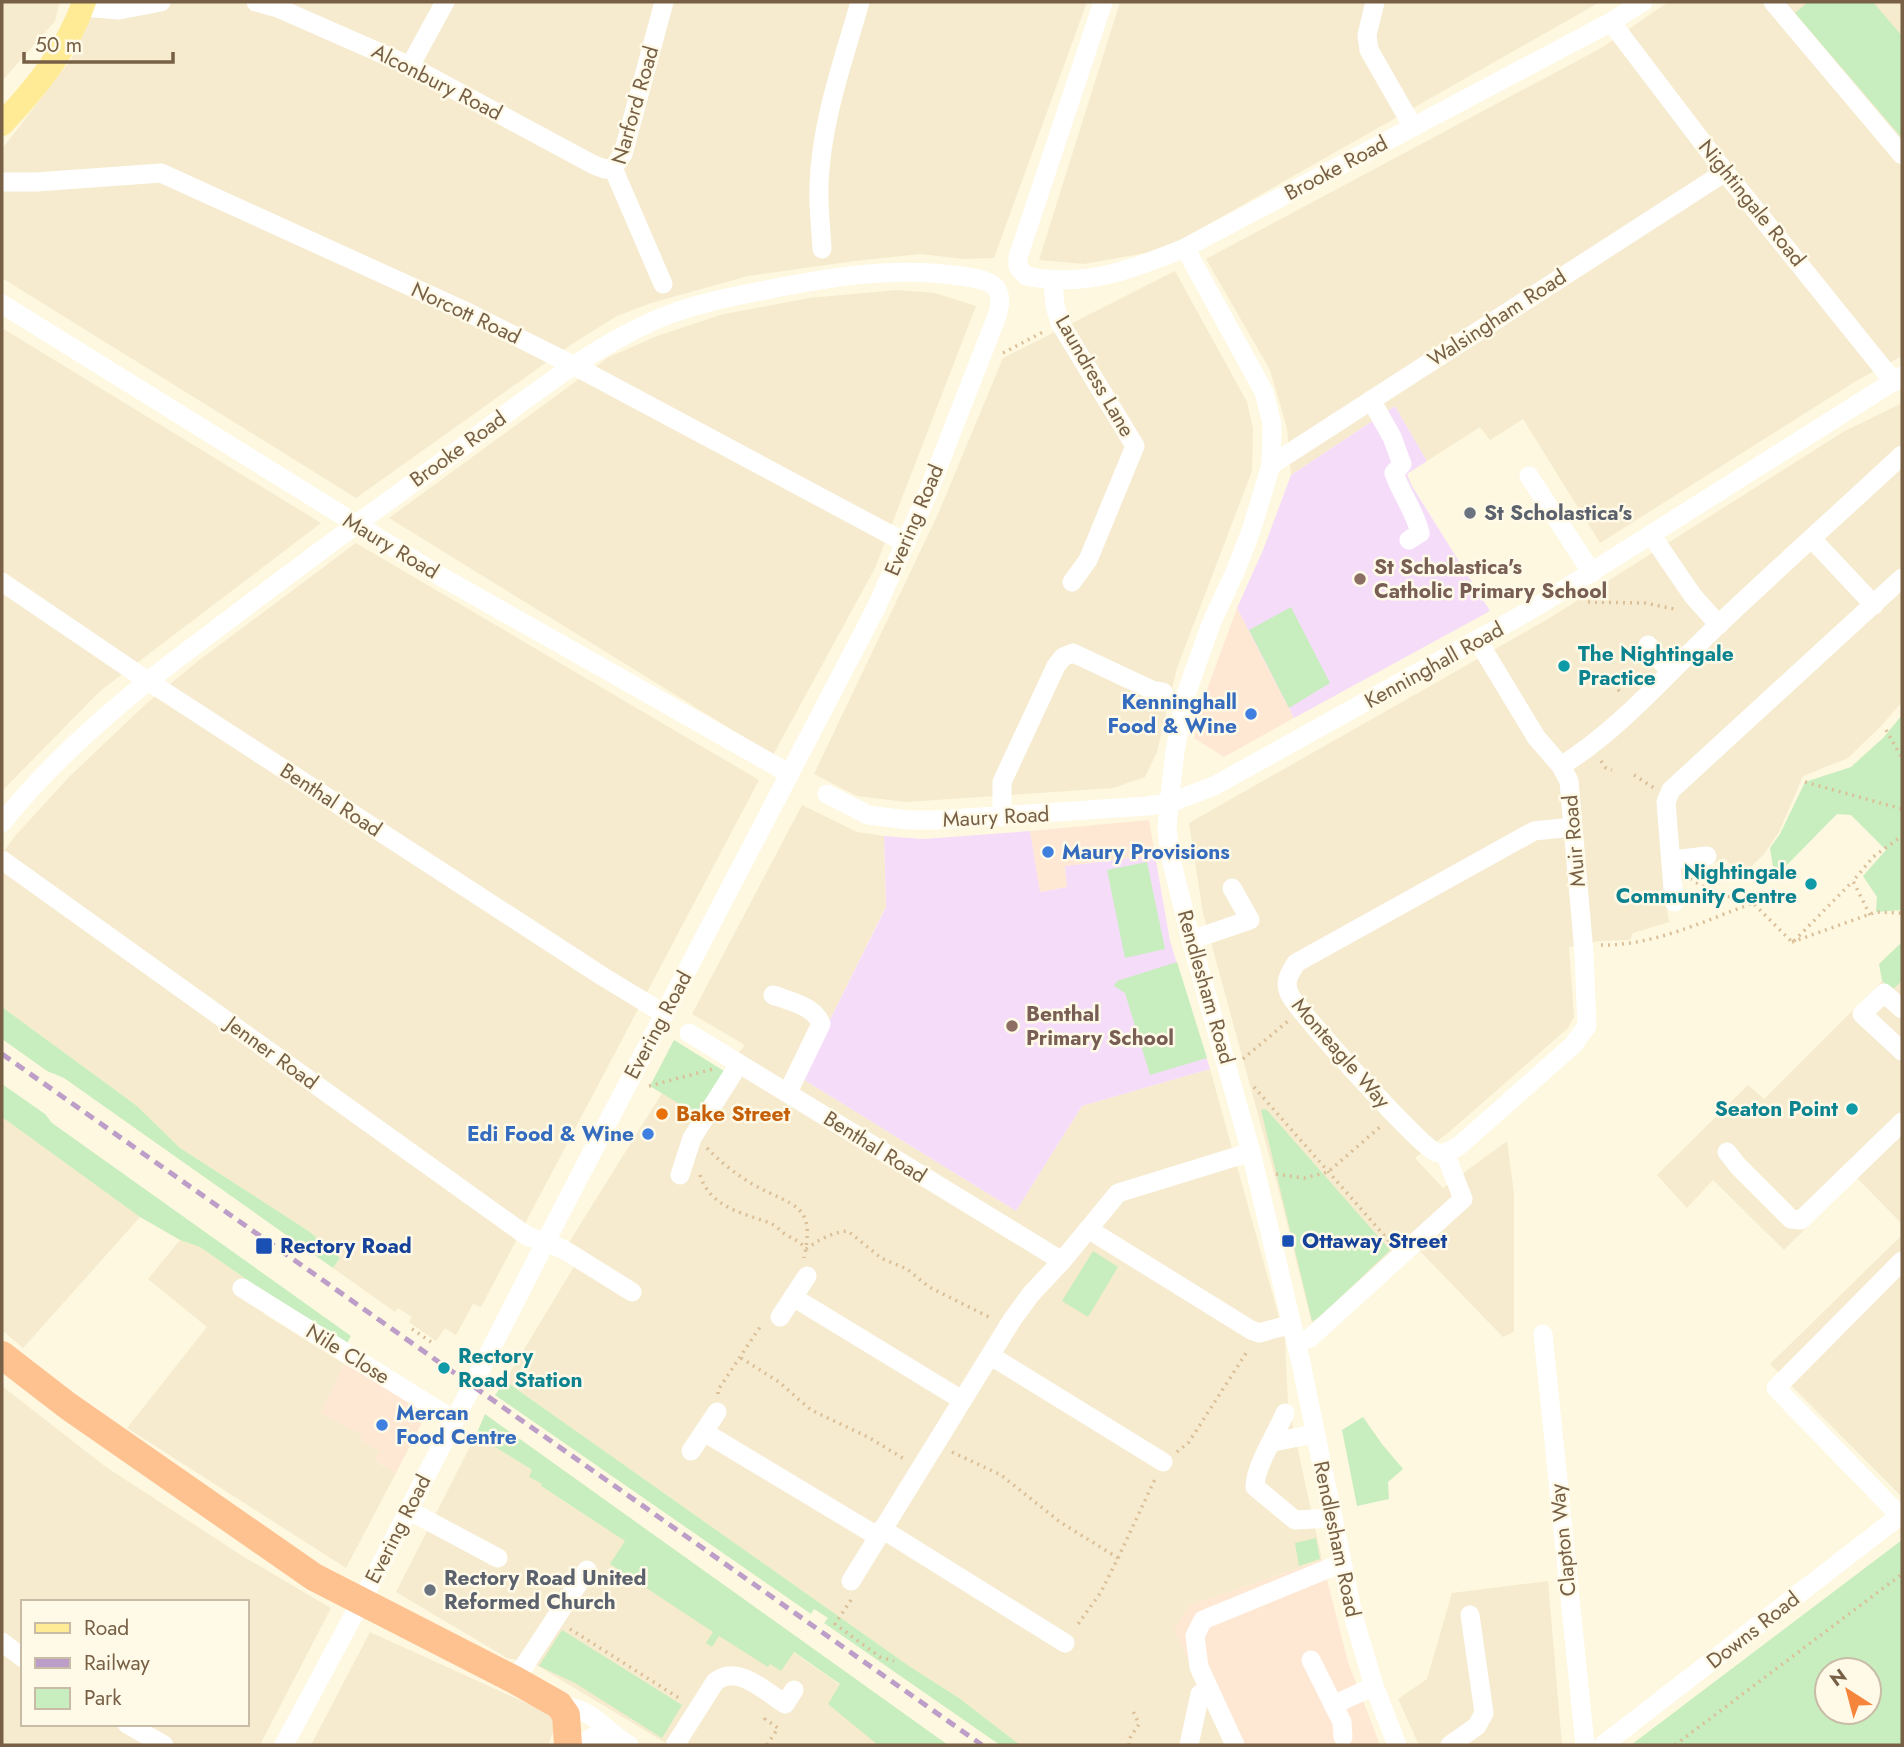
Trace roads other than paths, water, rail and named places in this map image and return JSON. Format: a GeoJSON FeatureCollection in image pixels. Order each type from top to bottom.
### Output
{"type":"FeatureCollection","features":[{"type":"Feature","properties":{"kind":"highway"},"geometry":{"type":"LineString","coordinates":[[2,1355],[68,1406],[329,1586],[515,1679],[559,1705],[566,1715],[568,1745]]}},
{"type":"Feature","properties":{"kind":"main road"},"geometry":{"type":"LineString","coordinates":[[2,124],[49,70],[67,41],[83,5]]}},
{"type":"Feature","properties":{"kind":"street"},"geometry":{"type":"LineString","coordinates":[[83,5],[119,10],[161,2]]}},
{"type":"Feature","properties":{"kind":"street","name":"Alconbury Road"},"geometry":{"type":"LineString","coordinates":[[256,2],[278,8],[410,66],[594,165],[605,169],[613,168]]}},
{"type":"Feature","properties":{"kind":"street"},"geometry":{"type":"LineString","coordinates":[[410,66],[445,2]]}},
{"type":"Feature","properties":{"kind":"street","name":"Narford Road"},"geometry":{"type":"LineString","coordinates":[[663,284],[613,168],[623,154],[664,2]]}},
{"type":"Feature","properties":{"kind":"street"},"geometry":{"type":"LineString","coordinates":[[822,249],[819,186],[823,146],[831,104],[860,2]]}},
{"type":"Feature","properties":{"kind":"street","name":"Brooke Road"},"geometry":{"type":"LineString","coordinates":[[1103,2],[1018,257],[1018,267],[1026,276],[1053,281],[1096,278],[1145,264],[1185,247],[1611,22],[1643,2]]}},
{"type":"Feature","properties":{"kind":"street"},"geometry":{"type":"LineString","coordinates":[[1375,2],[1367,36],[1370,50],[1413,127]]}},
{"type":"Feature","properties":{"kind":"street"},"geometry":{"type":"LineString","coordinates":[[1773,2],[1902,155]]}},
{"type":"Feature","properties":{"kind":"street","name":"Nightingale Road"},"geometry":{"type":"LineString","coordinates":[[1611,22],[1725,172],[1898,379]]}},
{"type":"Feature","properties":{"kind":"street","name":"Walsingham Road"},"geometry":{"type":"LineString","coordinates":[[1270,465],[1725,172]]}},
{"type":"Feature","properties":{"kind":"street","name":"Norcott Road"},"geometry":{"type":"LineString","coordinates":[[2,182],[161,173],[469,313],[906,543]]}},
{"type":"Feature","properties":{"kind":"street","name":"Rendlesham Road"},"geometry":{"type":"LineString","coordinates":[[1185,247],[1264,391],[1272,424],[1270,465],[1247,541],[1195,664],[1180,722],[1167,828],[1170,855],[1191,940],[1238,1065],[1251,1152],[1294,1333],[1353,1615],[1374,1686],[1397,1745]]}},
{"type":"Feature","properties":{"kind":"street","name":"Brooke Road"},"geometry":{"type":"LineString","coordinates":[[2,823],[66,755],[148,681],[356,524],[573,366],[622,336],[673,313],[731,296],[825,278],[883,273],[938,273],[982,280],[991,283],[999,292]]}},
{"type":"Feature","properties":{"kind":"street","name":"Laundress Lane"},"geometry":{"type":"LineString","coordinates":[[1053,281],[1055,306],[1060,323],[1135,446],[1088,560],[1072,582]]}},
{"type":"Feature","properties":{"kind":"street","name":"Evering Road"},"geometry":{"type":"LineString","coordinates":[[284,1745],[361,1602],[663,1013],[874,610],[906,543],[981,357],[1000,304],[999,292]]}},
{"type":"Feature","properties":{"kind":"street","name":"Maury Road"},"geometry":{"type":"LineString","coordinates":[[2,304],[356,524],[579,656],[790,774]]}},
{"type":"Feature","properties":{"kind":"street","name":"Kenninghall Road"},"geometry":{"type":"LineString","coordinates":[[1169,803],[1214,786],[1478,641],[1652,536],[1898,379]]}},
{"type":"Feature","properties":{"kind":"street"},"geometry":{"type":"LineString","coordinates":[[1371,401],[1392,437],[1402,464],[1394,473],[1417,520],[1420,533],[1409,540]]}},
{"type":"Feature","properties":{"kind":"street"},"geometry":{"type":"LineString","coordinates":[[1561,766],[1590,747],[1610,729],[1902,455]]}},
{"type":"Feature","properties":{"kind":"street"},"geometry":{"type":"LineString","coordinates":[[1529,476],[1592,573]]}},
{"type":"Feature","properties":{"kind":"street"},"geometry":{"type":"LineString","coordinates":[[1652,536],[1693,596],[1719,625]]}},
{"type":"Feature","properties":{"kind":"street"},"geometry":{"type":"LineString","coordinates":[[1812,539],[1874,605]]}},
{"type":"Feature","properties":{"kind":"street"},"geometry":{"type":"LineString","coordinates":[[1674,902],[1666,802],[1671,790],[1902,578]]}},
{"type":"Feature","properties":{"kind":"street","name":"Benthal Road"},"geometry":{"type":"LineString","coordinates":[[2,582],[148,681],[663,1013]]}},
{"type":"Feature","properties":{"kind":"street","name":"Muir Road"},"geometry":{"type":"LineString","coordinates":[[1445,1153],[1460,1145],[1573,1045],[1587,1026],[1584,953],[1569,780],[1561,766],[1536,737],[1478,641]]}},
{"type":"Feature","properties":{"kind":"street"},"geometry":{"type":"LineString","coordinates":[[1648,645],[1670,672]]}},
{"type":"Feature","properties":{"kind":"street"},"geometry":{"type":"LineString","coordinates":[[1002,817],[1002,782],[1056,666],[1063,657],[1073,653],[1152,690],[1163,692]]}},
{"type":"Feature","properties":{"kind":"street","name":"Maury Road"},"geometry":{"type":"LineString","coordinates":[[828,794],[868,815],[936,820],[1133,808],[1169,803]]}},
{"type":"Feature","properties":{"kind":"street","name":"Monteagle Way"},"geometry":{"type":"LineString","coordinates":[[1445,1153],[1434,1152],[1428,1148],[1301,1010],[1287,990],[1287,976],[1296,963],[1534,831],[1573,827]]}},
{"type":"Feature","properties":{"kind":"street"},"geometry":{"type":"LineString","coordinates":[[1672,864],[1707,856]]}},
{"type":"Feature","properties":{"kind":"street","name":"Jenner Road"},"geometry":{"type":"LineString","coordinates":[[2,860],[527,1236],[563,1249],[632,1292]]}},
{"type":"Feature","properties":{"kind":"street"},"geometry":{"type":"LineString","coordinates":[[1191,940],[1250,920],[1232,888]]}},
{"type":"Feature","properties":{"kind":"street"},"geometry":{"type":"LineString","coordinates":[[1902,1009],[1884,993],[1862,1014],[1902,1051]]}},
{"type":"Feature","properties":{"kind":"street"},"geometry":{"type":"LineString","coordinates":[[773,995],[809,1009],[819,1017],[821,1024],[788,1092]]}},
{"type":"Feature","properties":{"kind":"street","name":"Benthal Road"},"geometry":{"type":"LineString","coordinates":[[689,1033],[1062,1261]]}},
{"type":"Feature","properties":{"kind":"street"},"geometry":{"type":"LineString","coordinates":[[690,1172],[692,1138],[739,1064]]}},
{"type":"Feature","properties":{"kind":"street"},"geometry":{"type":"LineString","coordinates":[[1727,1152],[1791,1219],[1801,1220],[1902,1122]]}},
{"type":"Feature","properties":{"kind":"street"},"geometry":{"type":"LineString","coordinates":[[851,1581],[1012,1320],[1118,1193],[1251,1152]]}},
{"type":"Feature","properties":{"kind":"street"},"geometry":{"type":"LineString","coordinates":[[1088,1229],[1259,1333],[1294,1333],[1310,1338],[1463,1199],[1445,1153]]}},
{"type":"Feature","properties":{"kind":"street"},"geometry":{"type":"LineString","coordinates":[[1901,1515],[1776,1388],[1902,1261]]}},
{"type":"Feature","properties":{"kind":"street"},"geometry":{"type":"LineString","coordinates":[[772,1319],[793,1297],[803,1270]]}},
{"type":"Feature","properties":{"kind":"street","name":"Nile Close"},"geometry":{"type":"LineString","coordinates":[[242,1288],[457,1414]]}},
{"type":"Feature","properties":{"kind":"street"},"geometry":{"type":"LineString","coordinates":[[793,1297],[962,1400]]}},
{"type":"Feature","properties":{"kind":"street","name":"Clapton Way"},"geometry":{"type":"LineString","coordinates":[[1544,1334],[1585,1745]]}},
{"type":"Feature","properties":{"kind":"street"},"geometry":{"type":"LineString","coordinates":[[991,1356],[1163,1462]]}},
{"type":"Feature","properties":{"kind":"street"},"geometry":{"type":"LineString","coordinates":[[691,1451],[717,1412]]}},
{"type":"Feature","properties":{"kind":"street"},"geometry":{"type":"LineString","coordinates":[[1285,1413],[1255,1474],[1255,1487],[1295,1521],[1333,1518]]}},
{"type":"Feature","properties":{"kind":"street"},"geometry":{"type":"LineString","coordinates":[[704,1432],[1065,1643]]}},
{"type":"Feature","properties":{"kind":"street"},"geometry":{"type":"LineString","coordinates":[[1273,1441],[1314,1434]]}},
{"type":"Feature","properties":{"kind":"street"},"geometry":{"type":"LineString","coordinates":[[408,1510],[498,1558]]}},
{"type":"Feature","properties":{"kind":"street","name":"Downs Road"},"geometry":{"type":"LineString","coordinates":[[1603,1745],[1901,1515]]}},
{"type":"Feature","properties":{"kind":"street"},"geometry":{"type":"LineString","coordinates":[[1235,1745],[1199,1667],[1195,1636],[1203,1620],[1342,1563]]}},
{"type":"Feature","properties":{"kind":"street"},"geometry":{"type":"LineString","coordinates":[[515,1679],[586,1570]]}},
{"type":"Feature","properties":{"kind":"street"},"geometry":{"type":"LineString","coordinates":[[1450,1745],[1477,1726],[1484,1713],[1471,1615]]}},
{"type":"Feature","properties":{"kind":"street"},"geometry":{"type":"LineString","coordinates":[[2,1642],[21,1656]]}},
{"type":"Feature","properties":{"kind":"street"},"geometry":{"type":"LineString","coordinates":[[1311,1660],[1342,1722],[1343,1737]]}},
{"type":"Feature","properties":{"kind":"street"},"geometry":{"type":"LineString","coordinates":[[675,1745],[715,1682],[729,1675],[742,1677],[786,1695]]}},
{"type":"Feature","properties":{"kind":"street"},"geometry":{"type":"LineString","coordinates":[[1333,1704],[1374,1686]]}},
{"type":"Feature","properties":{"kind":"street"},"geometry":{"type":"LineString","coordinates":[[1189,1745],[1200,1694]]}},
{"type":"Feature","properties":{"kind":"street"},"geometry":{"type":"LineString","coordinates":[[559,1705],[585,1711],[598,1718],[621,1740]]}},
{"type":"Feature","properties":{"kind":"street"},"geometry":{"type":"LineString","coordinates":[[131,1726],[164,1745]]}},
{"type":"Feature","properties":{"kind":"street"},"geometry":{"type":"LineString","coordinates":[[579,1745],[593,1737],[621,1740]]}},
{"type":"Feature","properties":{"kind":"railway"},"geometry":{"type":"LineString","coordinates":[[2,1054],[982,1745]]}},
{"type":"Feature","properties":{"kind":"place","name":"St Scholastica's"},"geometry":{"type":"Point","coordinates":[1470,513]}},
{"type":"Feature","properties":{"kind":"place","name":"St Scholastica's Catholic Primary School"},"geometry":{"type":"Point","coordinates":[1360,579]}},
{"type":"Feature","properties":{"kind":"place","name":"The Nightingale Practice"},"geometry":{"type":"Point","coordinates":[1564,666]}},
{"type":"Feature","properties":{"kind":"place","name":"Kenninghall Food & Wine"},"geometry":{"type":"Point","coordinates":[1251,714]}},
{"type":"Feature","properties":{"kind":"place","name":"Maury Provisions"},"geometry":{"type":"Point","coordinates":[1048,852]}},
{"type":"Feature","properties":{"kind":"place","name":"Nightingale Community Centre"},"geometry":{"type":"Point","coordinates":[1811,884]}},
{"type":"Feature","properties":{"kind":"place","name":"Benthal Primary School"},"geometry":{"type":"Point","coordinates":[1012,1026]}},
{"type":"Feature","properties":{"kind":"place","name":"Seaton Point"},"geometry":{"type":"Point","coordinates":[1852,1109]}},
{"type":"Feature","properties":{"kind":"place","name":"Bake Street"},"geometry":{"type":"Point","coordinates":[662,1114]}},
{"type":"Feature","properties":{"kind":"place","name":"Edi Food & Wine"},"geometry":{"type":"Point","coordinates":[648,1134]}},
{"type":"Feature","properties":{"kind":"place","name":"Ottaway Street"},"geometry":{"type":"Point","coordinates":[1288,1241]}},
{"type":"Feature","properties":{"kind":"place","name":"Rectory Road"},"geometry":{"type":"Point","coordinates":[264,1246]}},
{"type":"Feature","properties":{"kind":"place","name":"Rectory Road Station"},"geometry":{"type":"Point","coordinates":[444,1368]}},
{"type":"Feature","properties":{"kind":"place","name":"Mercan Food Centre"},"geometry":{"type":"Point","coordinates":[382,1425]}},
{"type":"Feature","properties":{"kind":"place","name":"Rectory Road United Reformed Church"},"geometry":{"type":"Point","coordinates":[430,1590]}}]}
